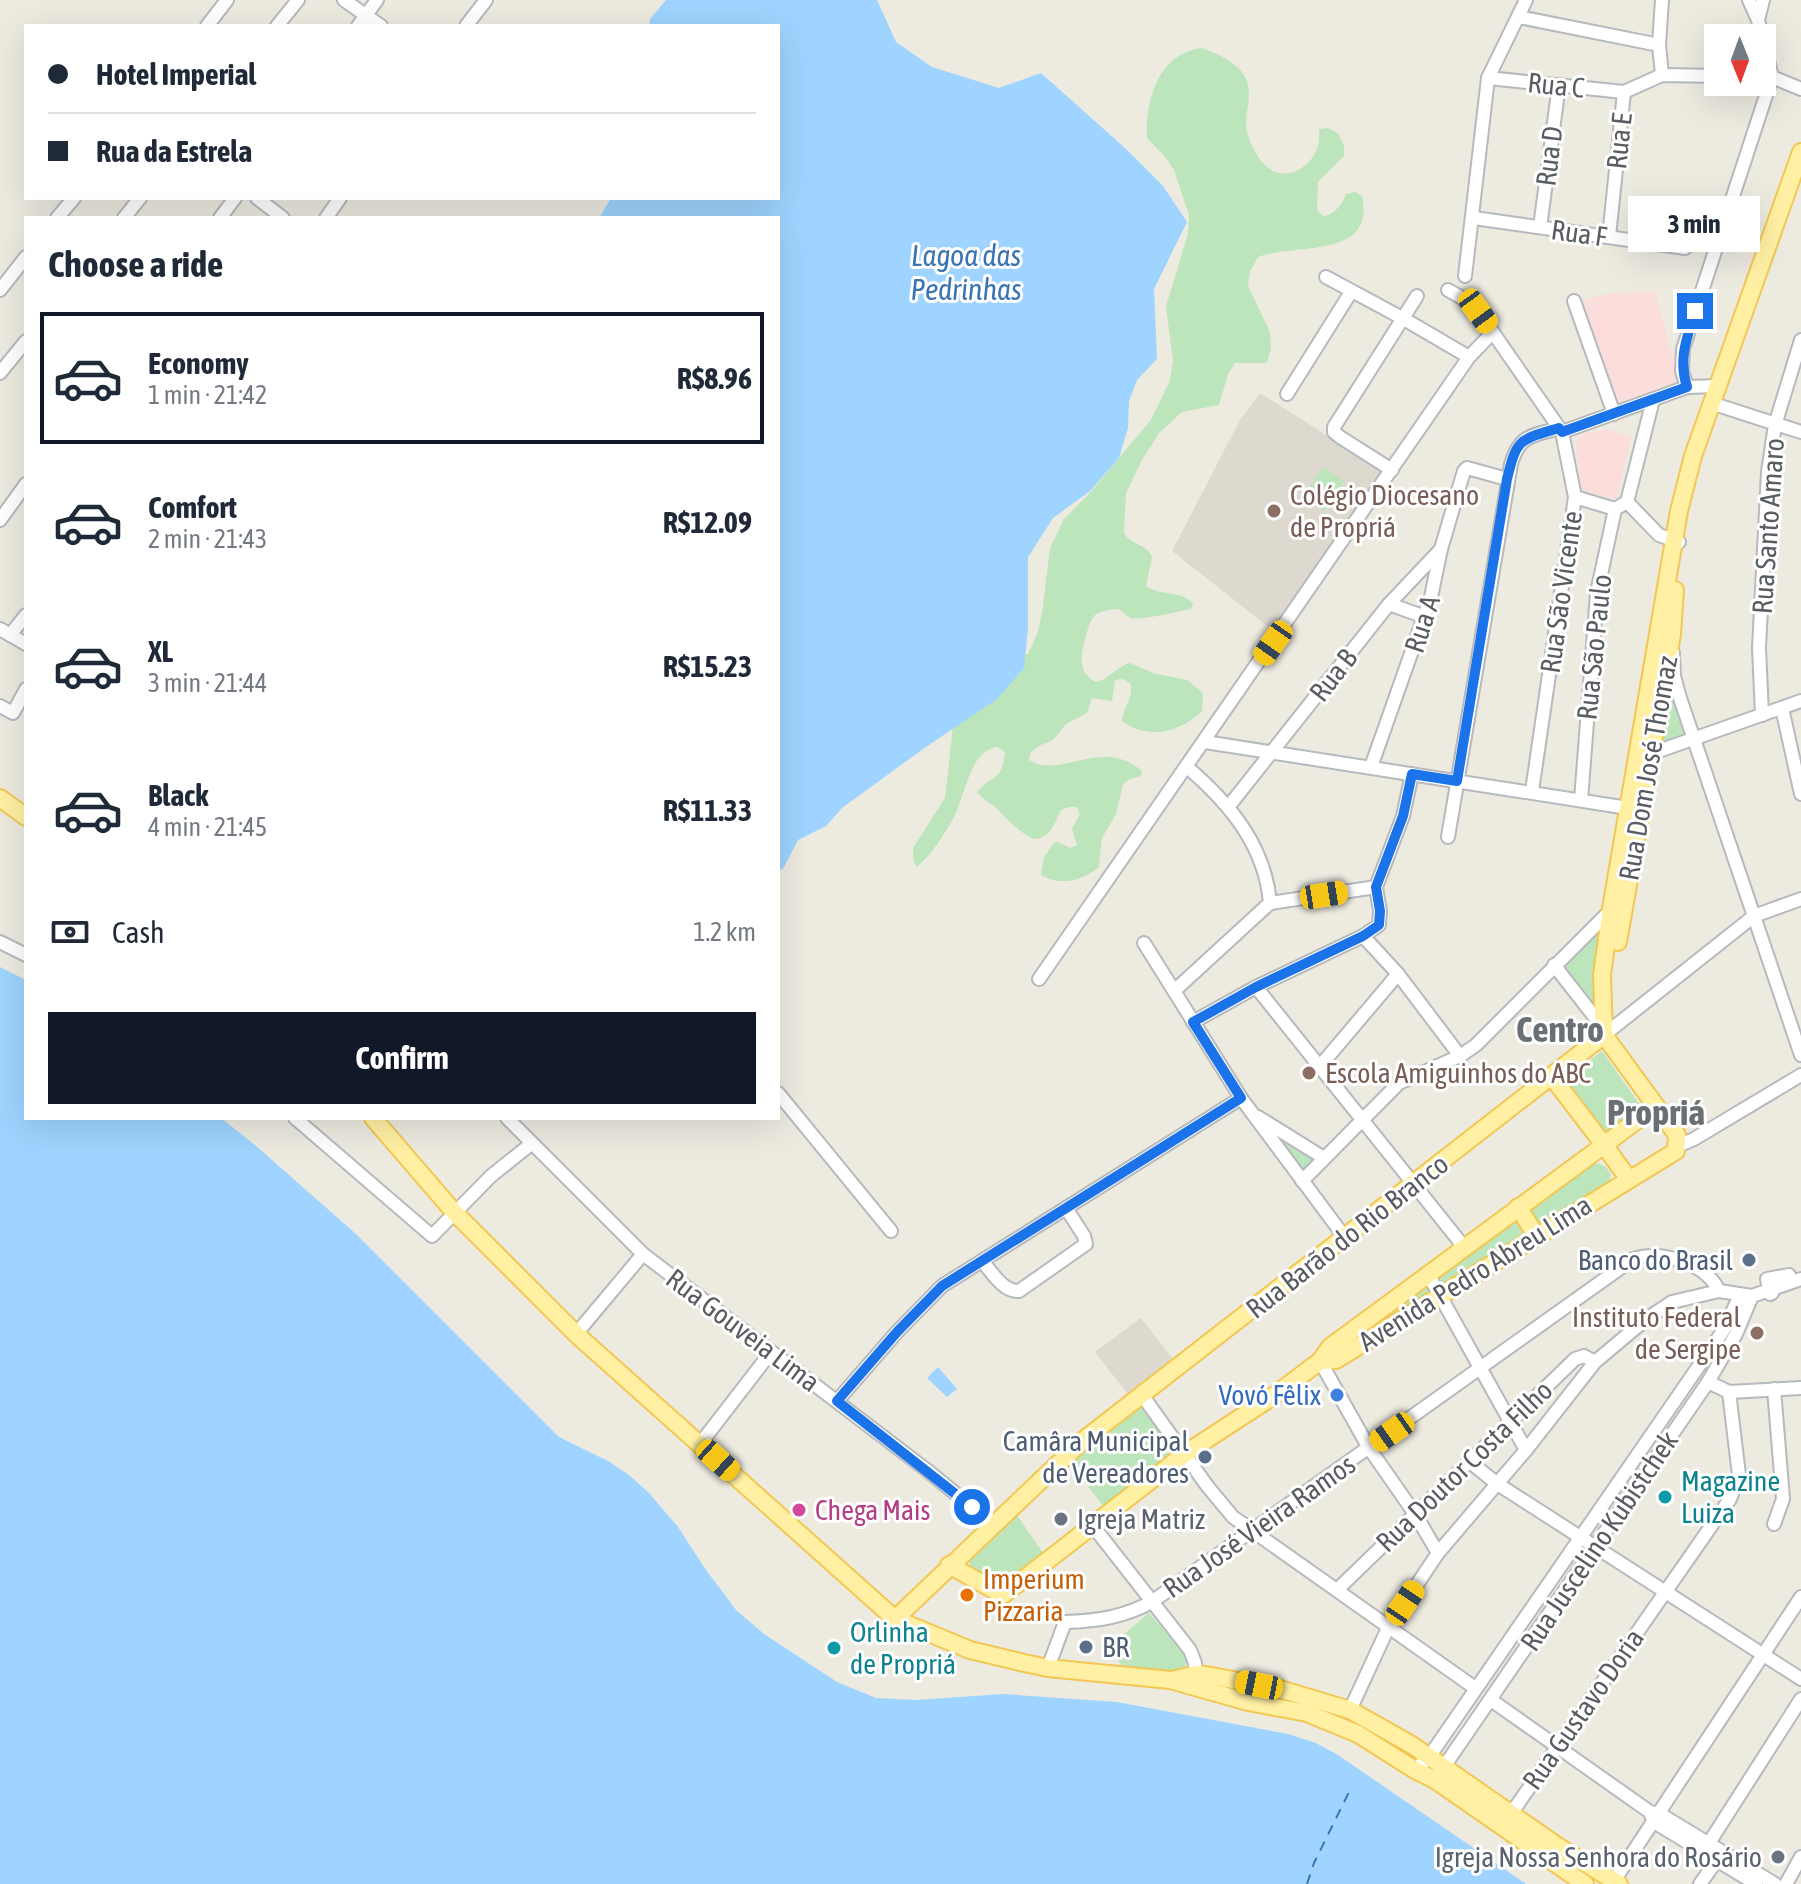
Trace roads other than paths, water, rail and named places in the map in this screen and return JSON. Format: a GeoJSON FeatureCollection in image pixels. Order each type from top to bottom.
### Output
{"type":"FeatureCollection","features":[{"type":"Feature","properties":{"kind":"main road"},"geometry":{"type":"LineString","coordinates":[[1643,756],[1657,679],[1679,511],[1693,456],[1801,152]]}},
{"type":"Feature","properties":{"kind":"main road","name":"Rua Dom José Thomaz"},"geometry":{"type":"LineString","coordinates":[[1657,679],[1672,634],[1676,542]]}},
{"type":"Feature","properties":{"kind":"main road","name":"Rua Dom José Thomaz"},"geometry":{"type":"LineString","coordinates":[[1618,906],[1628,808],[1643,756]]}},
{"type":"Feature","properties":{"kind":"main road","name":"Rua Dom José Thomaz"},"geometry":{"type":"LineString","coordinates":[[1618,906],[1643,756]]}},
{"type":"Feature","properties":{"kind":"main road"},"geometry":{"type":"LineString","coordinates":[[0,798],[24,816]]}},
{"type":"Feature","properties":{"kind":"main road"},"geometry":{"type":"LineString","coordinates":[[1618,906],[1602,975],[1604,1032],[1677,1135],[1678,1146]]}},
{"type":"Feature","properties":{"kind":"main road","name":"Rua Barão do Rio Branco"},"geometry":{"type":"LineString","coordinates":[[895,1619],[1081,1442],[1346,1239],[1552,1077],[1604,1032]]}},
{"type":"Feature","properties":{"kind":"main road"},"geometry":{"type":"LineString","coordinates":[[1552,1077],[1628,1178]]}},
{"type":"Feature","properties":{"kind":"main road","name":"Avenida Pedro Abreu Lima"},"geometry":{"type":"LineString","coordinates":[[949,1565],[1003,1595],[1186,1453],[1275,1395],[1320,1361],[1330,1347],[1656,1106]]}},
{"type":"Feature","properties":{"kind":"main road"},"geometry":{"type":"LineString","coordinates":[[375,1120],[454,1212],[576,1334],[895,1619],[970,1650],[1048,1668],[1280,1689],[1350,1710],[1429,1757],[1440,1773],[1507,1821],[1585,1884]]}},
{"type":"Feature","properties":{"kind":"main road","name":"Avenida Pedro Abreu Lima"},"geometry":{"type":"LineString","coordinates":[[1320,1361],[1336,1360],[1628,1178],[1672,1156],[1678,1146]]}},
{"type":"Feature","properties":{"kind":"main road"},"geometry":{"type":"LineString","coordinates":[[1518,1207],[1536,1235]]}},
{"type":"Feature","properties":{"kind":"main road"},"geometry":{"type":"LineString","coordinates":[[1197,1682],[1323,1718],[1358,1734],[1415,1770],[1440,1773]]}},
{"type":"Feature","properties":{"kind":"main road"},"geometry":{"type":"LineString","coordinates":[[1507,1821],[1615,1883]]}},
{"type":"Feature","properties":{"kind":"street"},"geometry":{"type":"LineString","coordinates":[[209,24],[227,0]]}},
{"type":"Feature","properties":{"kind":"street"},"geometry":{"type":"LineString","coordinates":[[279,24],[298,0]]}},
{"type":"Feature","properties":{"kind":"street"},"geometry":{"type":"LineString","coordinates":[[344,0],[362,21],[377,0]]}},
{"type":"Feature","properties":{"kind":"street"},"geometry":{"type":"LineString","coordinates":[[468,24],[486,0]]}},
{"type":"Feature","properties":{"kind":"street"},"geometry":{"type":"LineString","coordinates":[[1465,276],[1488,78],[1526,0]]}},
{"type":"Feature","properties":{"kind":"street"},"geometry":{"type":"LineString","coordinates":[[1662,0],[1659,45],[1662,75]]}},
{"type":"Feature","properties":{"kind":"street"},"geometry":{"type":"LineString","coordinates":[[1749,0],[1759,24]]}},
{"type":"Feature","properties":{"kind":"street"},"geometry":{"type":"LineString","coordinates":[[1758,20],[1763,0]]}},
{"type":"Feature","properties":{"kind":"street"},"geometry":{"type":"LineString","coordinates":[[1519,17],[1659,45]]}},
{"type":"Feature","properties":{"kind":"street"},"geometry":{"type":"LineString","coordinates":[[1624,92],[1662,75],[1704,76]]}},
{"type":"Feature","properties":{"kind":"street","name":"Rua C"},"geometry":{"type":"LineString","coordinates":[[1488,78],[1624,92]]}},
{"type":"Feature","properties":{"kind":"street"},"geometry":{"type":"LineString","coordinates":[[1776,79],[1801,89]]}},
{"type":"Feature","properties":{"kind":"street","name":"Rua D"},"geometry":{"type":"LineString","coordinates":[[1540,227],[1559,85]]}},
{"type":"Feature","properties":{"kind":"street","name":"Rua E"},"geometry":{"type":"LineString","coordinates":[[1609,237],[1624,92]]}},
{"type":"Feature","properties":{"kind":"street"},"geometry":{"type":"LineString","coordinates":[[1687,387],[1682,371],[1683,349],[1761,96]]}},
{"type":"Feature","properties":{"kind":"street"},"geometry":{"type":"LineString","coordinates":[[59,216],[72,200]]}},
{"type":"Feature","properties":{"kind":"street"},"geometry":{"type":"LineString","coordinates":[[126,216],[138,200]]}},
{"type":"Feature","properties":{"kind":"street"},"geometry":{"type":"LineString","coordinates":[[260,200],[280,216]]}},
{"type":"Feature","properties":{"kind":"street","name":"Rua F"},"geometry":{"type":"LineString","coordinates":[[1474,218],[1685,248]]}},
{"type":"Feature","properties":{"kind":"street"},"geometry":{"type":"LineString","coordinates":[[0,290],[23,266]]}},
{"type":"Feature","properties":{"kind":"street"},"geometry":{"type":"LineString","coordinates":[[1326,277],[1469,357]]}},
{"type":"Feature","properties":{"kind":"street","name":"Rua São Vicente"},"geometry":{"type":"LineString","coordinates":[[1448,290],[1478,311],[1560,430],[1575,497],[1532,791]]}},
{"type":"Feature","properties":{"kind":"street"},"geometry":{"type":"LineString","coordinates":[[1287,394],[1351,292]]}},
{"type":"Feature","properties":{"kind":"street"},"geometry":{"type":"LineString","coordinates":[[1392,470],[1340,437],[1334,429],[1417,296]]}},
{"type":"Feature","properties":{"kind":"street"},"geometry":{"type":"LineString","coordinates":[[1574,301],[1614,414]]}},
{"type":"Feature","properties":{"kind":"street"},"geometry":{"type":"LineString","coordinates":[[1039,979],[1469,357],[1493,332]]}},
{"type":"Feature","properties":{"kind":"street","name":"Rua Santo Amaro"},"geometry":{"type":"LineString","coordinates":[[1762,715],[1759,648],[1768,472],[1775,425],[1801,340]]}},
{"type":"Feature","properties":{"kind":"street"},"geometry":{"type":"LineString","coordinates":[[0,373],[24,343]]}},
{"type":"Feature","properties":{"kind":"street"},"geometry":{"type":"LineString","coordinates":[[1448,837],[1507,479],[1519,443],[1525,438],[1614,414],[1687,387],[1718,386]]}},
{"type":"Feature","properties":{"kind":"street"},"geometry":{"type":"LineString","coordinates":[[1575,497],[1615,509],[1627,502],[1653,400]]}},
{"type":"Feature","properties":{"kind":"street"},"geometry":{"type":"LineString","coordinates":[[1711,403],[1801,432]]}},
{"type":"Feature","properties":{"kind":"street","name":"Rua A"},"geometry":{"type":"LineString","coordinates":[[1371,767],[1425,617],[1464,471],[1470,468],[1507,479]]}},
{"type":"Feature","properties":{"kind":"street"},"geometry":{"type":"LineString","coordinates":[[0,520],[24,487]]}},
{"type":"Feature","properties":{"kind":"street"},"geometry":{"type":"LineString","coordinates":[[1627,502],[1659,535],[1676,542]]}},
{"type":"Feature","properties":{"kind":"street","name":"Rua São Paulo"},"geometry":{"type":"LineString","coordinates":[[1581,800],[1597,593],[1615,509]]}},
{"type":"Feature","properties":{"kind":"street","name":"Rua B"},"geometry":{"type":"LineString","coordinates":[[1229,806],[1389,604],[1441,549]]}},
{"type":"Feature","properties":{"kind":"street"},"geometry":{"type":"LineString","coordinates":[[1389,604],[1425,617]]}},
{"type":"Feature","properties":{"kind":"street"},"geometry":{"type":"LineString","coordinates":[[24,617],[5,632],[24,643]]}},
{"type":"Feature","properties":{"kind":"street"},"geometry":{"type":"LineString","coordinates":[[1672,634],[1674,676],[1800,1050]]}},
{"type":"Feature","properties":{"kind":"street"},"geometry":{"type":"LineString","coordinates":[[0,706],[13,713],[24,693]]}},
{"type":"Feature","properties":{"kind":"street"},"geometry":{"type":"LineString","coordinates":[[1643,756],[1801,701]]}},
{"type":"Feature","properties":{"kind":"street"},"geometry":{"type":"LineString","coordinates":[[1782,708],[1801,794]]}},
{"type":"Feature","properties":{"kind":"street"},"geometry":{"type":"LineString","coordinates":[[1205,742],[1628,808]]}},
{"type":"Feature","properties":{"kind":"street"},"geometry":{"type":"LineString","coordinates":[[1187,767],[1229,806],[1259,855],[1270,903]]}},
{"type":"Feature","properties":{"kind":"street"},"geometry":{"type":"LineString","coordinates":[[1193,1022],[1256,987],[1363,936],[1380,922],[1376,887],[1403,816],[1412,774]]}},
{"type":"Feature","properties":{"kind":"street"},"geometry":{"type":"LineString","coordinates":[[1174,991],[1270,903],[1376,887]]}},
{"type":"Feature","properties":{"kind":"street"},"geometry":{"type":"LineString","coordinates":[[1554,965],[1604,1032],[1754,916],[1801,899]]}},
{"type":"Feature","properties":{"kind":"street"},"geometry":{"type":"LineString","coordinates":[[1302,1181],[1399,1083],[1460,1056],[1489,1034],[1554,965],[1618,906]]}},
{"type":"Feature","properties":{"kind":"street"},"geometry":{"type":"LineString","coordinates":[[1363,936],[1398,974],[1460,1056]]}},
{"type":"Feature","properties":{"kind":"street"},"geometry":{"type":"LineString","coordinates":[[0,942],[24,954]]}},
{"type":"Feature","properties":{"kind":"street"},"geometry":{"type":"LineString","coordinates":[[1144,943],[1241,1098],[1346,1239]]}},
{"type":"Feature","properties":{"kind":"street"},"geometry":{"type":"LineString","coordinates":[[1321,1065],[1398,974]]}},
{"type":"Feature","properties":{"kind":"street"},"geometry":{"type":"LineString","coordinates":[[1256,987],[1464,1247]]}},
{"type":"Feature","properties":{"kind":"street"},"geometry":{"type":"LineString","coordinates":[[1678,1146],[1801,1075]]}},
{"type":"Feature","properties":{"kind":"street"},"geometry":{"type":"LineString","coordinates":[[780,1095],[891,1231]]}},
{"type":"Feature","properties":{"kind":"street"},"geometry":{"type":"LineString","coordinates":[[837,1401],[942,1286],[1241,1098]]}},
{"type":"Feature","properties":{"kind":"street"},"geometry":{"type":"LineString","coordinates":[[1252,1113],[1324,1158]]}},
{"type":"Feature","properties":{"kind":"street"},"geometry":{"type":"LineString","coordinates":[[297,1120],[432,1236],[491,1176],[531,1144]]}},
{"type":"Feature","properties":{"kind":"street","name":"Rua Gouveia Lima"},"geometry":{"type":"LineString","coordinates":[[509,1120],[643,1254],[994,1525]]}},
{"type":"Feature","properties":{"kind":"street"},"geometry":{"type":"LineString","coordinates":[[982,1261],[1005,1288],[1015,1292],[1084,1248],[1086,1241],[1066,1208]]}},
{"type":"Feature","properties":{"kind":"street"},"geometry":{"type":"LineString","coordinates":[[576,1334],[643,1254]]}},
{"type":"Feature","properties":{"kind":"street","name":"Rua José Vieira Ramos"},"geometry":{"type":"LineString","coordinates":[[1048,1668],[1065,1622],[1105,1620],[1134,1612],[1153,1601],[1637,1257],[1674,1260],[1697,1267],[1714,1280],[1719,1291]]}},
{"type":"Feature","properties":{"kind":"street"},"geometry":{"type":"LineString","coordinates":[[1428,1274],[1526,1450]]}},
{"type":"Feature","properties":{"kind":"street"},"geometry":{"type":"LineString","coordinates":[[1350,1710],[1388,1628],[1438,1553],[1526,1450],[1595,1362],[1663,1307],[1684,1298],[1719,1291],[1746,1295],[1801,1278]]}},
{"type":"Feature","properties":{"kind":"street","name":"Rua Juscelino Kubistchek"},"geometry":{"type":"LineString","coordinates":[[1440,1773],[1708,1382],[1746,1295]]}},
{"type":"Feature","properties":{"kind":"street","name":"Rua Juscelino Kubistchek"},"geometry":{"type":"LineString","coordinates":[[1415,1770],[1429,1757],[1579,1536],[1730,1331]]}},
{"type":"Feature","properties":{"kind":"street"},"geometry":{"type":"LineString","coordinates":[[700,1444],[771,1352]]}},
{"type":"Feature","properties":{"kind":"street","name":"Rua Doutor Costa Filho"},"geometry":{"type":"LineString","coordinates":[[1338,1589],[1575,1359],[1584,1356],[1595,1362]]}},
{"type":"Feature","properties":{"kind":"street"},"geometry":{"type":"LineString","coordinates":[[1320,1361],[1369,1448],[1438,1553]]}},
{"type":"Feature","properties":{"kind":"street"},"geometry":{"type":"LineString","coordinates":[[1708,1382],[1729,1392],[1801,1388]]}},
{"type":"Feature","properties":{"kind":"street"},"geometry":{"type":"LineString","coordinates":[[1774,1389],[1783,1499],[1774,1524]]}},
{"type":"Feature","properties":{"kind":"street","name":"Rua Gustavo Doria"},"geometry":{"type":"LineString","coordinates":[[1507,1821],[1730,1499],[1739,1475],[1729,1392]]}},
{"type":"Feature","properties":{"kind":"street"},"geometry":{"type":"LineString","coordinates":[[1142,1395],[1223,1507],[1475,1688]]}},
{"type":"Feature","properties":{"kind":"street"},"geometry":{"type":"LineString","coordinates":[[1469,1461],[1496,1483],[1801,1679]]}},
{"type":"Feature","properties":{"kind":"street"},"geometry":{"type":"LineString","coordinates":[[1093,1526],[1190,1650],[1197,1682]]}},
{"type":"Feature","properties":{"kind":"street"},"geometry":{"type":"LineString","coordinates":[[1615,1883],[1655,1816],[1801,1597]]}},
{"type":"Feature","properties":{"kind":"street"},"geometry":{"type":"LineString","coordinates":[[1709,1843],[1801,1699]]}},
{"type":"Feature","properties":{"kind":"street"},"geometry":{"type":"LineString","coordinates":[[1491,1700],[1717,1860],[1756,1884]]}},
{"type":"Feature","properties":{"kind":"street"},"geometry":{"type":"LineString","coordinates":[[1461,1707],[1479,1717]]}},
{"type":"Feature","properties":{"kind":"street"},"geometry":{"type":"LineString","coordinates":[[1655,1816],[1709,1843],[1775,1884]]}},
{"type":"Feature","properties":{"kind":"street"},"geometry":{"type":"LineString","coordinates":[[1793,1881],[1801,1857]]}},
{"type":"Feature","properties":{"kind":"street"},"geometry":{"type":"LineString","coordinates":[[1700,1884],[1717,1860]]}},
{"type":"Feature","properties":{"kind":"water","name":"Lagoa das Pedrinhas"},"geometry":{"type":"Polygon","coordinates":[[[666,0],[877,0],[896,42],[932,67],[999,88],[1041,73],[1163,186],[1187,222],[1154,289],[1157,359],[1137,380],[1129,401],[1128,428],[1119,458],[1090,491],[1053,518],[1028,557],[1028,629],[1024,668],[997,699],[842,808],[826,826],[798,840],[780,870],[780,216],[600,216],[610,200],[780,200],[780,24],[649,24],[666,0]]]}},
{"type":"Feature","properties":{"kind":"water"},"geometry":{"type":"Polygon","coordinates":[[[0,967],[24,979],[24,1120],[224,1120],[356,1234],[559,1437],[608,1461],[649,1493],[678,1527],[736,1610],[764,1634],[837,1682],[876,1698],[916,1700],[1003,1694],[1117,1702],[1288,1734],[1316,1743],[1338,1755],[1526,1884],[0,1884],[0,967]]]}},
{"type":"Feature","properties":{"kind":"water"},"geometry":{"type":"Polygon","coordinates":[[[938,1367],[957,1389],[947,1397],[927,1378],[938,1367]]]}},
{"type":"Feature","properties":{"kind":"place","name":"Colégio Diocesano de Propriá"},"geometry":{"type":"Point","coordinates":[1274,511]}},
{"type":"Feature","properties":{"kind":"place","name":"Escola Amiguinhos do ABC"},"geometry":{"type":"Point","coordinates":[1309,1073]}},
{"type":"Feature","properties":{"kind":"place","name":"Banco do Brasil"},"geometry":{"type":"Point","coordinates":[1749,1260]}},
{"type":"Feature","properties":{"kind":"place","name":"Instituto Federal de Sergipe"},"geometry":{"type":"Point","coordinates":[1757,1333]}},
{"type":"Feature","properties":{"kind":"place","name":"Vovó Fêlix"},"geometry":{"type":"Point","coordinates":[1337,1395]}},
{"type":"Feature","properties":{"kind":"place","name":"Camâra Municipal de Vereadores"},"geometry":{"type":"Point","coordinates":[1205,1457]}},
{"type":"Feature","properties":{"kind":"place","name":"Magazine Luiza"},"geometry":{"type":"Point","coordinates":[1665,1497]}},
{"type":"Feature","properties":{"kind":"place","name":"Chega Mais"},"geometry":{"type":"Point","coordinates":[799,1510]}},
{"type":"Feature","properties":{"kind":"place","name":"Igreja Matriz"},"geometry":{"type":"Point","coordinates":[1061,1519]}},
{"type":"Feature","properties":{"kind":"place","name":"Imperium Pizzaria"},"geometry":{"type":"Point","coordinates":[967,1595]}},
{"type":"Feature","properties":{"kind":"place","name":"BR"},"geometry":{"type":"Point","coordinates":[1086,1647]}},
{"type":"Feature","properties":{"kind":"place","name":"Orlinha de Propriá"},"geometry":{"type":"Point","coordinates":[834,1648]}},
{"type":"Feature","properties":{"kind":"place","name":"Igreja Nossa Senhora do Rosário"},"geometry":{"type":"Point","coordinates":[1778,1857]}},
{"type":"Feature","properties":{"kind":"district","name":"Centro"},"geometry":{"type":"Point","coordinates":[1560,1029]}},
{"type":"Feature","properties":{"kind":"district","name":"Propriá"},"geometry":{"type":"Point","coordinates":[1656,1112]}}]}
